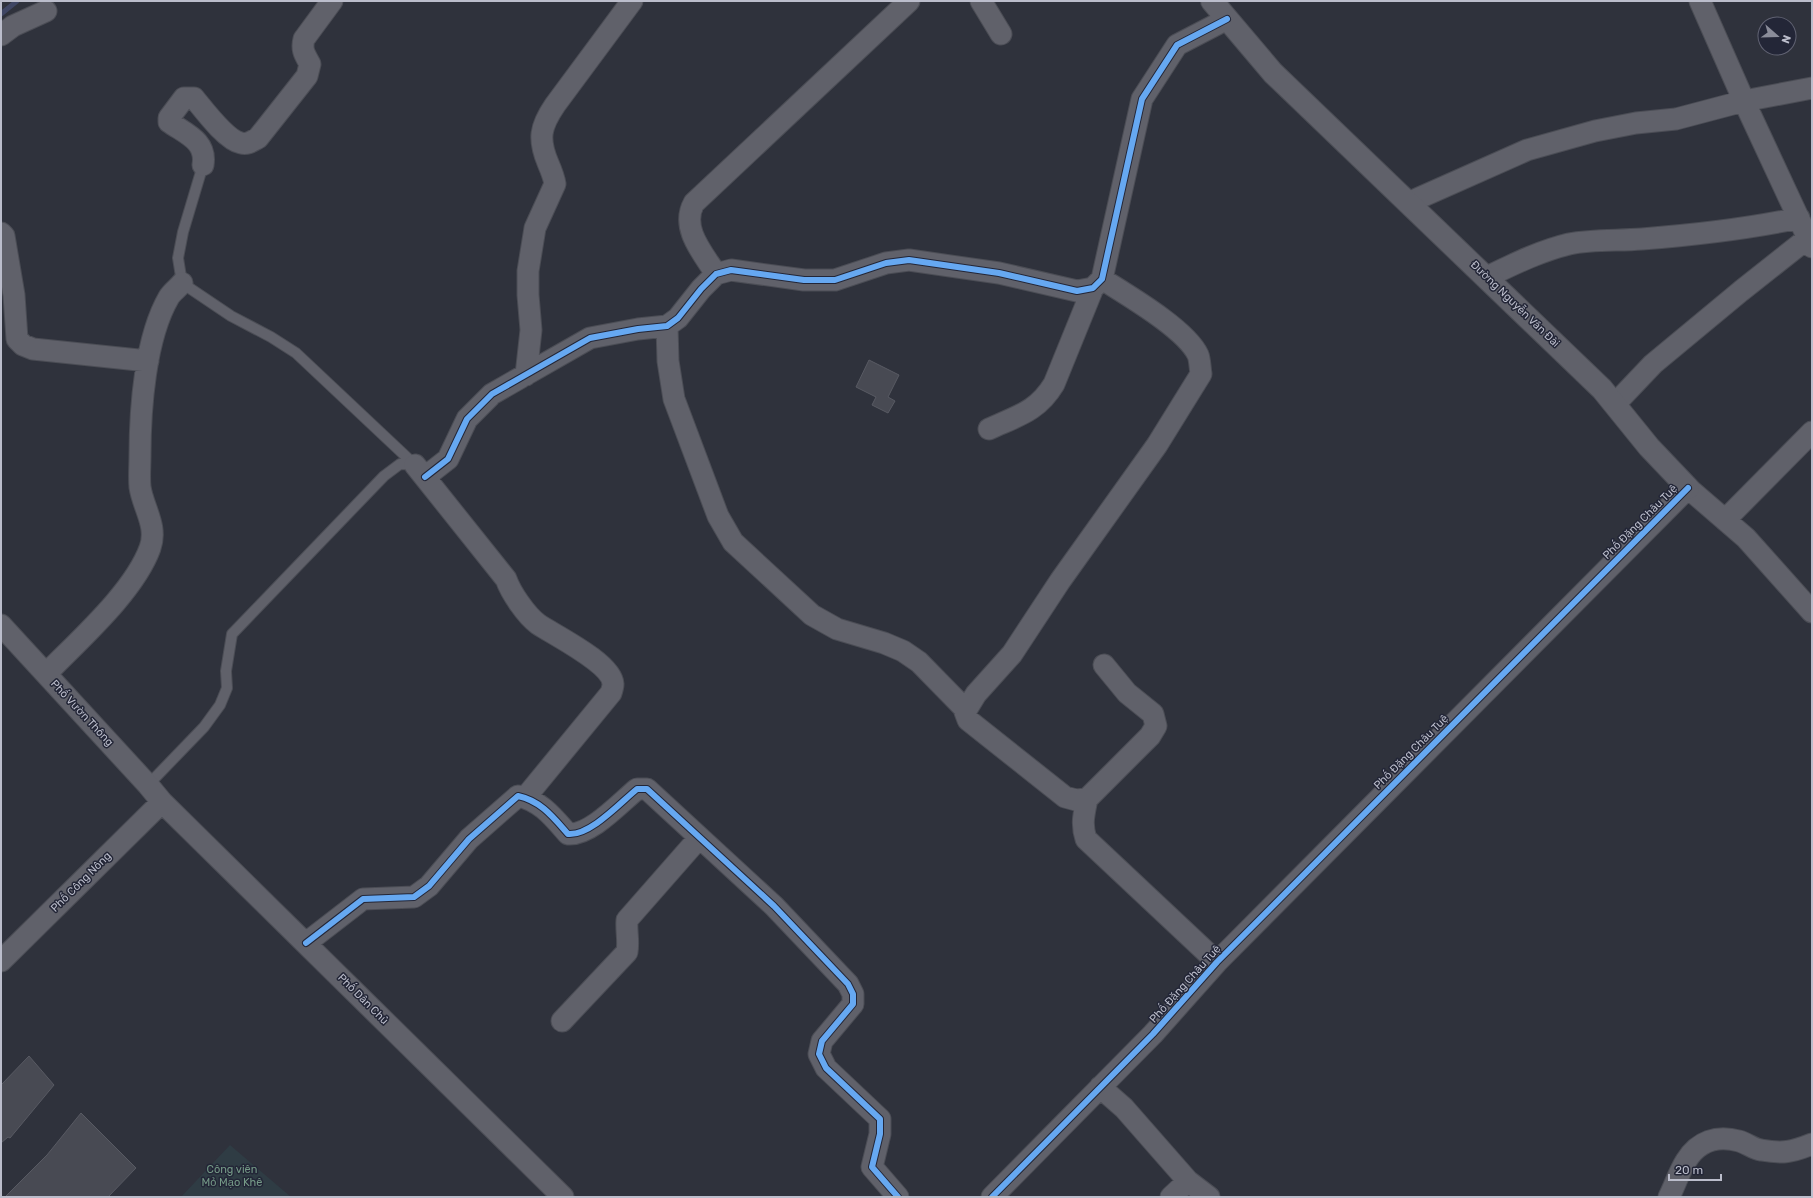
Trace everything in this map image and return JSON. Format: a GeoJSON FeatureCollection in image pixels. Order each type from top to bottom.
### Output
{"type":"FeatureCollection","features":[{"type":"Feature","properties":{"kind":"street"},"geometry":{"type":"LineString","coordinates":[[203,164],[204,155],[202,147],[169,122],[169,118],[184,98],[194,98],[230,137],[240,144],[249,144],[258,138],[307,76],[310,64],[303,53],[302,46],[308,33],[332,1]]}},
{"type":"Feature","properties":{"kind":"street"},"geometry":{"type":"LineString","coordinates":[[526,375],[531,330],[528,295],[528,271],[535,228],[555,184],[541,147],[542,131],[546,118],[555,105],[632,1]]}},
{"type":"Feature","properties":{"kind":"street"},"geometry":{"type":"LineString","coordinates":[[716,274],[689,229],[689,211],[694,203],[909,1]]}},
{"type":"Feature","properties":{"kind":"street"},"geometry":{"type":"LineString","coordinates":[[980,1],[1001,34]]}},
{"type":"Feature","properties":{"kind":"street","name":"Đường Nguyễn Văn Đài"},"geometry":{"type":"LineString","coordinates":[[1212,1],[1273,73],[1410,202],[1602,388],[1649,447],[1688,488],[1746,538],[1812,612]]}},
{"type":"Feature","properties":{"kind":"street"},"geometry":{"type":"LineString","coordinates":[[1615,404],[1653,364],[1741,290],[1810,242],[1803,215],[1744,101],[1700,1]]}},
{"type":"Feature","properties":{"kind":"street"},"geometry":{"type":"LineString","coordinates":[[1,35],[13,26],[46,11]]}},
{"type":"Feature","properties":{"kind":"street"},"geometry":{"type":"LineString","coordinates":[[989,429],[1037,406],[1047,396],[1054,384],[1098,283],[1142,99],[1178,45],[1227,19]]}},
{"type":"Feature","properties":{"kind":"street"},"geometry":{"type":"LineString","coordinates":[[1410,202],[1527,150],[1595,131],[1636,123],[1676,119],[1744,101],[1812,88]]}},
{"type":"Feature","properties":{"kind":"street"},"geometry":{"type":"LineString","coordinates":[[1487,277],[1542,252],[1571,244],[1602,240],[1642,239],[1758,227],[1803,215]]}},
{"type":"Feature","properties":{"kind":"street"},"geometry":{"type":"LineString","coordinates":[[1,233],[4,236],[14,295],[17,339],[23,345],[32,349],[148,361]]}},
{"type":"Feature","properties":{"kind":"street"},"geometry":{"type":"LineString","coordinates":[[528,798],[529,793],[611,693],[613,685],[611,677],[605,670],[570,642],[537,623],[510,592],[506,579],[420,471],[448,459],[467,419],[492,394],[590,338],[638,329],[667,326],[678,318],[701,289],[716,274],[731,270],[804,280],[835,280],[886,263],[909,260],[999,273],[1077,291],[1098,283],[1151,310],[1185,338],[1198,356],[1201,374],[1157,445],[1060,581],[1012,654],[976,694],[965,712]]}},
{"type":"Feature","properties":{"kind":"street"},"geometry":{"type":"LineString","coordinates":[[46,674],[111,606],[134,576],[150,548],[153,528],[140,487],[140,426],[148,361],[158,321],[170,296],[182,284]]}},
{"type":"Feature","properties":{"kind":"street"},"geometry":{"type":"LineString","coordinates":[[667,326],[668,361],[674,399],[718,516],[733,542],[812,615],[837,629],[884,643],[903,651],[919,662],[964,708],[968,720],[1065,797],[1076,800],[1087,799]]}},
{"type":"Feature","properties":{"kind":"street"},"geometry":{"type":"LineString","coordinates":[[1725,520],[1812,432]]}},
{"type":"Feature","properties":{"kind":"street","name":"Phố Đặng Châu Tuệ"},"geometry":{"type":"LineString","coordinates":[[1103,1085],[1153,1034],[1217,962],[1688,488]]}},
{"type":"Feature","properties":{"kind":"street","name":"Phố Vườn Thông"},"geometry":{"type":"LineString","coordinates":[[1,624],[162,802]]}},
{"type":"Feature","properties":{"kind":"street"},"geometry":{"type":"LineString","coordinates":[[1104,665],[1127,693],[1153,714],[1156,726],[1150,736],[1087,799],[1082,819],[1082,828],[1086,839],[1217,962]]}},
{"type":"Feature","properties":{"kind":"street"},"geometry":{"type":"LineString","coordinates":[[306,942],[363,899],[414,897],[429,886],[469,839],[518,796],[528,798],[546,809],[568,834],[576,834],[590,828],[637,789],[648,789],[699,838],[774,906],[848,984],[853,994],[853,1004],[822,1041],[819,1054],[826,1068],[880,1119],[880,1134],[872,1167],[898,1197]]}},
{"type":"Feature","properties":{"kind":"street","name":"Phố Dân Chủ"},"geometry":{"type":"LineString","coordinates":[[162,802],[306,942],[563,1197]]}},
{"type":"Feature","properties":{"kind":"street","name":"Phố Công Nông"},"geometry":{"type":"LineString","coordinates":[[1,962],[162,802]]}},
{"type":"Feature","properties":{"kind":"street"},"geometry":{"type":"LineString","coordinates":[[562,1021],[627,952],[629,941],[626,928],[627,920],[699,838]]}},
{"type":"Feature","properties":{"kind":"street"},"geometry":{"type":"LineString","coordinates":[[992,1197],[1103,1085],[1188,1181],[1209,1197]]}},
{"type":"Feature","properties":{"kind":"street"},"geometry":{"type":"LineString","coordinates":[[1669,1197],[1686,1160],[1704,1142],[1723,1138],[1739,1141],[1759,1150],[1776,1152],[1792,1152],[1812,1144]]}},
{"type":"Feature","properties":{"kind":"street"},"geometry":{"type":"LineString","coordinates":[[1171,1197],[1188,1181]]}},
{"type":"Feature","properties":{"kind":"lane"},"geometry":{"type":"LineString","coordinates":[[203,164],[183,232],[178,258],[182,284],[231,316],[271,337],[296,353],[420,471]]}},
{"type":"Feature","properties":{"kind":"lane"},"geometry":{"type":"LineString","coordinates":[[148,785],[204,727],[220,705],[227,688],[226,671],[232,634],[384,476],[400,464],[420,471]]}},
{"type":"Feature","properties":{"kind":"green space","name":"Công viên Mỏ Mạo Khê"},"geometry":{"type":"Polygon","coordinates":[[[230,1145],[291,1197],[181,1197],[230,1145]]]}},
{"type":"Feature","properties":{"kind":"building"},"geometry":{"type":"Polygon","coordinates":[[[869,360],[899,375],[888,397],[895,401],[888,413],[872,405],[876,397],[856,387],[869,360]]]}},
{"type":"Feature","properties":{"kind":"building"},"geometry":{"type":"Polygon","coordinates":[[[29,1056],[54,1085],[10,1138],[8,1137],[1,1143],[1,1085],[29,1056]]]}},
{"type":"Feature","properties":{"kind":"building"},"geometry":{"type":"Polygon","coordinates":[[[81,1113],[136,1168],[108,1197],[5,1197],[47,1155],[81,1113]]]}},
{"type":"Feature","properties":{"kind":"waterway"},"geometry":{"type":"LineString","coordinates":[[1,14],[17,1]]}},
{"type":"Feature","properties":{"kind":"cycle path"},"geometry":{"type":"LineString","coordinates":[[425,477],[448,459],[467,419],[492,394],[590,338],[638,329],[667,326],[678,318],[701,289],[716,274],[731,270],[804,280],[835,280],[886,263],[909,260],[999,273],[1077,291],[1093,288],[1102,279],[1142,99],[1177,45],[1227,19]]}},
{"type":"Feature","properties":{"kind":"cycle path"},"geometry":{"type":"LineString","coordinates":[[992,1197],[1153,1034],[1217,962],[1688,488]]}},
{"type":"Feature","properties":{"kind":"cycle path"},"geometry":{"type":"LineString","coordinates":[[306,943],[363,899],[414,897],[429,886],[469,839],[518,796],[526,798],[546,810],[568,834],[586,830],[604,818],[637,789],[647,789],[774,906],[848,984],[853,994],[853,1004],[822,1041],[819,1054],[826,1068],[880,1119],[880,1134],[872,1167],[898,1197]]}}]}
